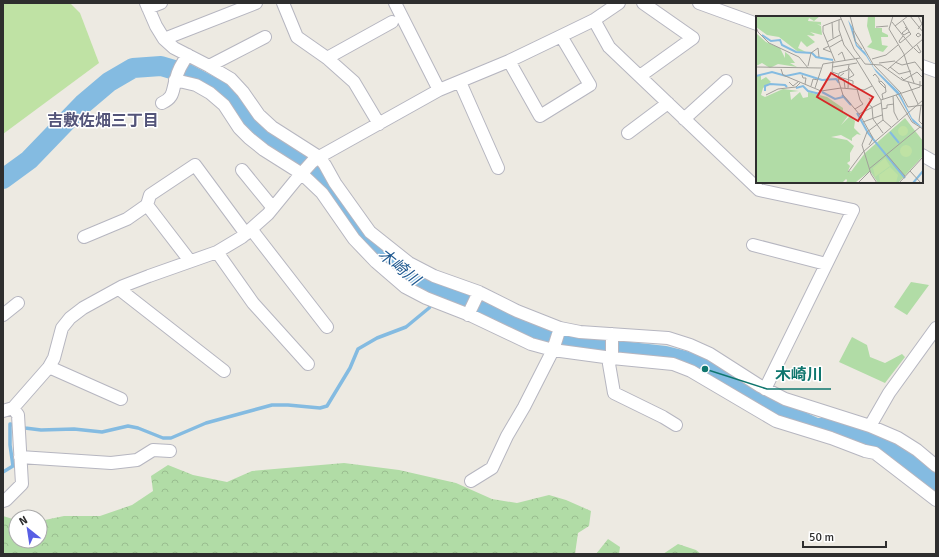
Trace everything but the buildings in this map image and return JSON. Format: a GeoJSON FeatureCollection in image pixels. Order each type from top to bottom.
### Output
{"type":"FeatureCollection","features":[{"type":"Feature","properties":{"kind":"street"},"geometry":{"type":"LineString","coordinates":[[161,3],[147,5],[156,26],[164,39],[174,48],[231,79],[243,92],[259,115],[272,126],[319,157],[370,232],[409,263],[434,276],[479,292],[517,311],[560,328],[580,332],[668,338],[690,345],[710,354],[765,389],[785,399],[870,426],[898,438],[917,450],[936,466]]}},
{"type":"Feature","properties":{"kind":"street"},"geometry":{"type":"LineString","coordinates":[[164,39],[256,3]]}},
{"type":"Feature","properties":{"kind":"street"},"geometry":{"type":"LineString","coordinates":[[283,3],[297,37],[327,58],[354,82],[379,124]]}},
{"type":"Feature","properties":{"kind":"street"},"geometry":{"type":"LineString","coordinates":[[395,3],[439,90]]}},
{"type":"Feature","properties":{"kind":"street"},"geometry":{"type":"LineString","coordinates":[[3,501],[6,500],[22,484],[18,415],[8,410],[49,367],[54,358],[62,328],[70,318],[83,308],[119,289],[149,276],[217,252],[249,231],[273,208],[312,162],[319,157],[439,90],[509,61],[561,36],[594,20],[619,3]]}},
{"type":"Feature","properties":{"kind":"street"},"geometry":{"type":"LineString","coordinates":[[640,76],[693,38],[643,3]]}},
{"type":"Feature","properties":{"kind":"street"},"geometry":{"type":"LineString","coordinates":[[699,3],[756,24]]}},
{"type":"Feature","properties":{"kind":"street"},"geometry":{"type":"LineString","coordinates":[[594,20],[609,47],[759,190],[853,210],[765,389]]}},
{"type":"Feature","properties":{"kind":"street"},"geometry":{"type":"LineString","coordinates":[[327,58],[392,22]]}},
{"type":"Feature","properties":{"kind":"street"},"geometry":{"type":"LineString","coordinates":[[509,61],[540,116],[590,85],[561,36]]}},
{"type":"Feature","properties":{"kind":"street"},"geometry":{"type":"LineString","coordinates":[[209,66],[265,37]]}},
{"type":"Feature","properties":{"kind":"street"},"geometry":{"type":"LineString","coordinates":[[162,103],[168,100],[173,93],[175,80],[181,63],[188,56]]}},
{"type":"Feature","properties":{"kind":"street"},"geometry":{"type":"LineString","coordinates":[[923,66],[936,71]]}},
{"type":"Feature","properties":{"kind":"street"},"geometry":{"type":"LineString","coordinates":[[175,80],[196,85],[210,93],[224,105],[239,128],[249,138],[264,150],[302,174],[322,193],[354,239],[376,262],[405,287],[426,298],[468,315],[531,344],[553,350],[673,364],[691,371],[776,421],[875,453],[936,500]]}},
{"type":"Feature","properties":{"kind":"street"},"geometry":{"type":"LineString","coordinates":[[684,119],[726,81]]}},
{"type":"Feature","properties":{"kind":"street"},"geometry":{"type":"LineString","coordinates":[[460,82],[498,168]]}},
{"type":"Feature","properties":{"kind":"street"},"geometry":{"type":"LineString","coordinates":[[628,133],[668,103]]}},
{"type":"Feature","properties":{"kind":"street"},"geometry":{"type":"LineString","coordinates":[[923,156],[936,163]]}},
{"type":"Feature","properties":{"kind":"street"},"geometry":{"type":"LineString","coordinates":[[84,237],[127,219],[147,205],[150,195],[195,165],[327,327]]}},
{"type":"Feature","properties":{"kind":"street"},"geometry":{"type":"LineString","coordinates":[[242,170],[273,208]]}},
{"type":"Feature","properties":{"kind":"street"},"geometry":{"type":"LineString","coordinates":[[147,205],[190,261]]}},
{"type":"Feature","properties":{"kind":"street"},"geometry":{"type":"LineString","coordinates":[[753,245],[826,264]]}},
{"type":"Feature","properties":{"kind":"street"},"geometry":{"type":"LineString","coordinates":[[217,252],[253,303],[308,364]]}},
{"type":"Feature","properties":{"kind":"street"},"geometry":{"type":"LineString","coordinates":[[395,278],[409,263]]}},
{"type":"Feature","properties":{"kind":"street"},"geometry":{"type":"LineString","coordinates":[[119,289],[224,371]]}},
{"type":"Feature","properties":{"kind":"street"},"geometry":{"type":"LineString","coordinates":[[468,315],[479,292]]}},
{"type":"Feature","properties":{"kind":"street"},"geometry":{"type":"LineString","coordinates":[[3,315],[18,303]]}},
{"type":"Feature","properties":{"kind":"street"},"geometry":{"type":"LineString","coordinates":[[471,481],[492,468],[507,436],[553,350],[560,328]]}},
{"type":"Feature","properties":{"kind":"street"},"geometry":{"type":"LineString","coordinates":[[870,426],[889,393],[936,328]]}},
{"type":"Feature","properties":{"kind":"street"},"geometry":{"type":"LineString","coordinates":[[612,334],[612,358],[609,364],[614,393],[676,425]]}},
{"type":"Feature","properties":{"kind":"street"},"geometry":{"type":"LineString","coordinates":[[49,367],[121,399]]}},
{"type":"Feature","properties":{"kind":"street"},"geometry":{"type":"LineString","coordinates":[[20,457],[111,463],[137,460],[153,450],[170,451]]}},
{"type":"Feature","properties":{"kind":"green space"},"geometry":{"type":"Polygon","coordinates":[[[3,3],[70,3],[80,13],[99,63],[3,134],[3,3]]]}},
{"type":"Feature","properties":{"kind":"green space"},"geometry":{"type":"Polygon","coordinates":[[[911,282],[929,285],[907,315],[894,307],[911,282]]]}},
{"type":"Feature","properties":{"kind":"green space"},"geometry":{"type":"Polygon","coordinates":[[[852,337],[867,345],[870,357],[885,363],[902,354],[905,357],[885,383],[839,362],[852,337]]]}},
{"type":"Feature","properties":{"kind":"green space"},"geometry":{"type":"Polygon","coordinates":[[[344,463],[399,470],[456,483],[492,499],[517,503],[549,495],[566,500],[591,511],[589,526],[578,533],[575,554],[3,554],[3,516],[8,518],[8,549],[48,549],[48,519],[64,516],[100,516],[132,505],[153,491],[151,476],[168,465],[193,475],[227,482],[252,471],[344,463]]]}},
{"type":"Feature","properties":{"kind":"green space"},"geometry":{"type":"Polygon","coordinates":[[[608,539],[620,547],[619,554],[596,554],[608,539]]]}},
{"type":"Feature","properties":{"kind":"green space"},"geometry":{"type":"Polygon","coordinates":[[[678,544],[696,550],[701,554],[663,554],[678,544]]]}},
{"type":"Feature","properties":{"kind":"waterway","name":"木崎川"},"geometry":{"type":"LineString","coordinates":[[3,179],[29,160],[83,104],[109,82],[133,68],[161,66],[188,74],[220,91],[260,135],[275,147],[316,173],[361,236],[415,284],[476,308],[541,337],[567,345],[665,356],[685,361],[705,369],[761,403],[816,428],[829,428],[881,446],[912,466],[936,487]]}},
{"type":"Feature","properties":{"kind":"waterway"},"geometry":{"type":"LineString","coordinates":[[3,472],[13,466],[10,445],[10,424],[41,430],[74,429],[102,432],[128,426],[138,428],[163,438],[171,438],[206,423],[272,405],[320,408],[327,406],[350,368],[358,349],[377,338],[406,327],[429,308],[438,294]]}},
{"type":"Feature","properties":{"kind":"place","name":"木崎川"},"geometry":{"type":"Point","coordinates":[705,369]}},
{"type":"Feature","properties":{"kind":"district","name":"吉敷佐畑三丁目"},"geometry":{"type":"Point","coordinates":[103,121]}}]}
